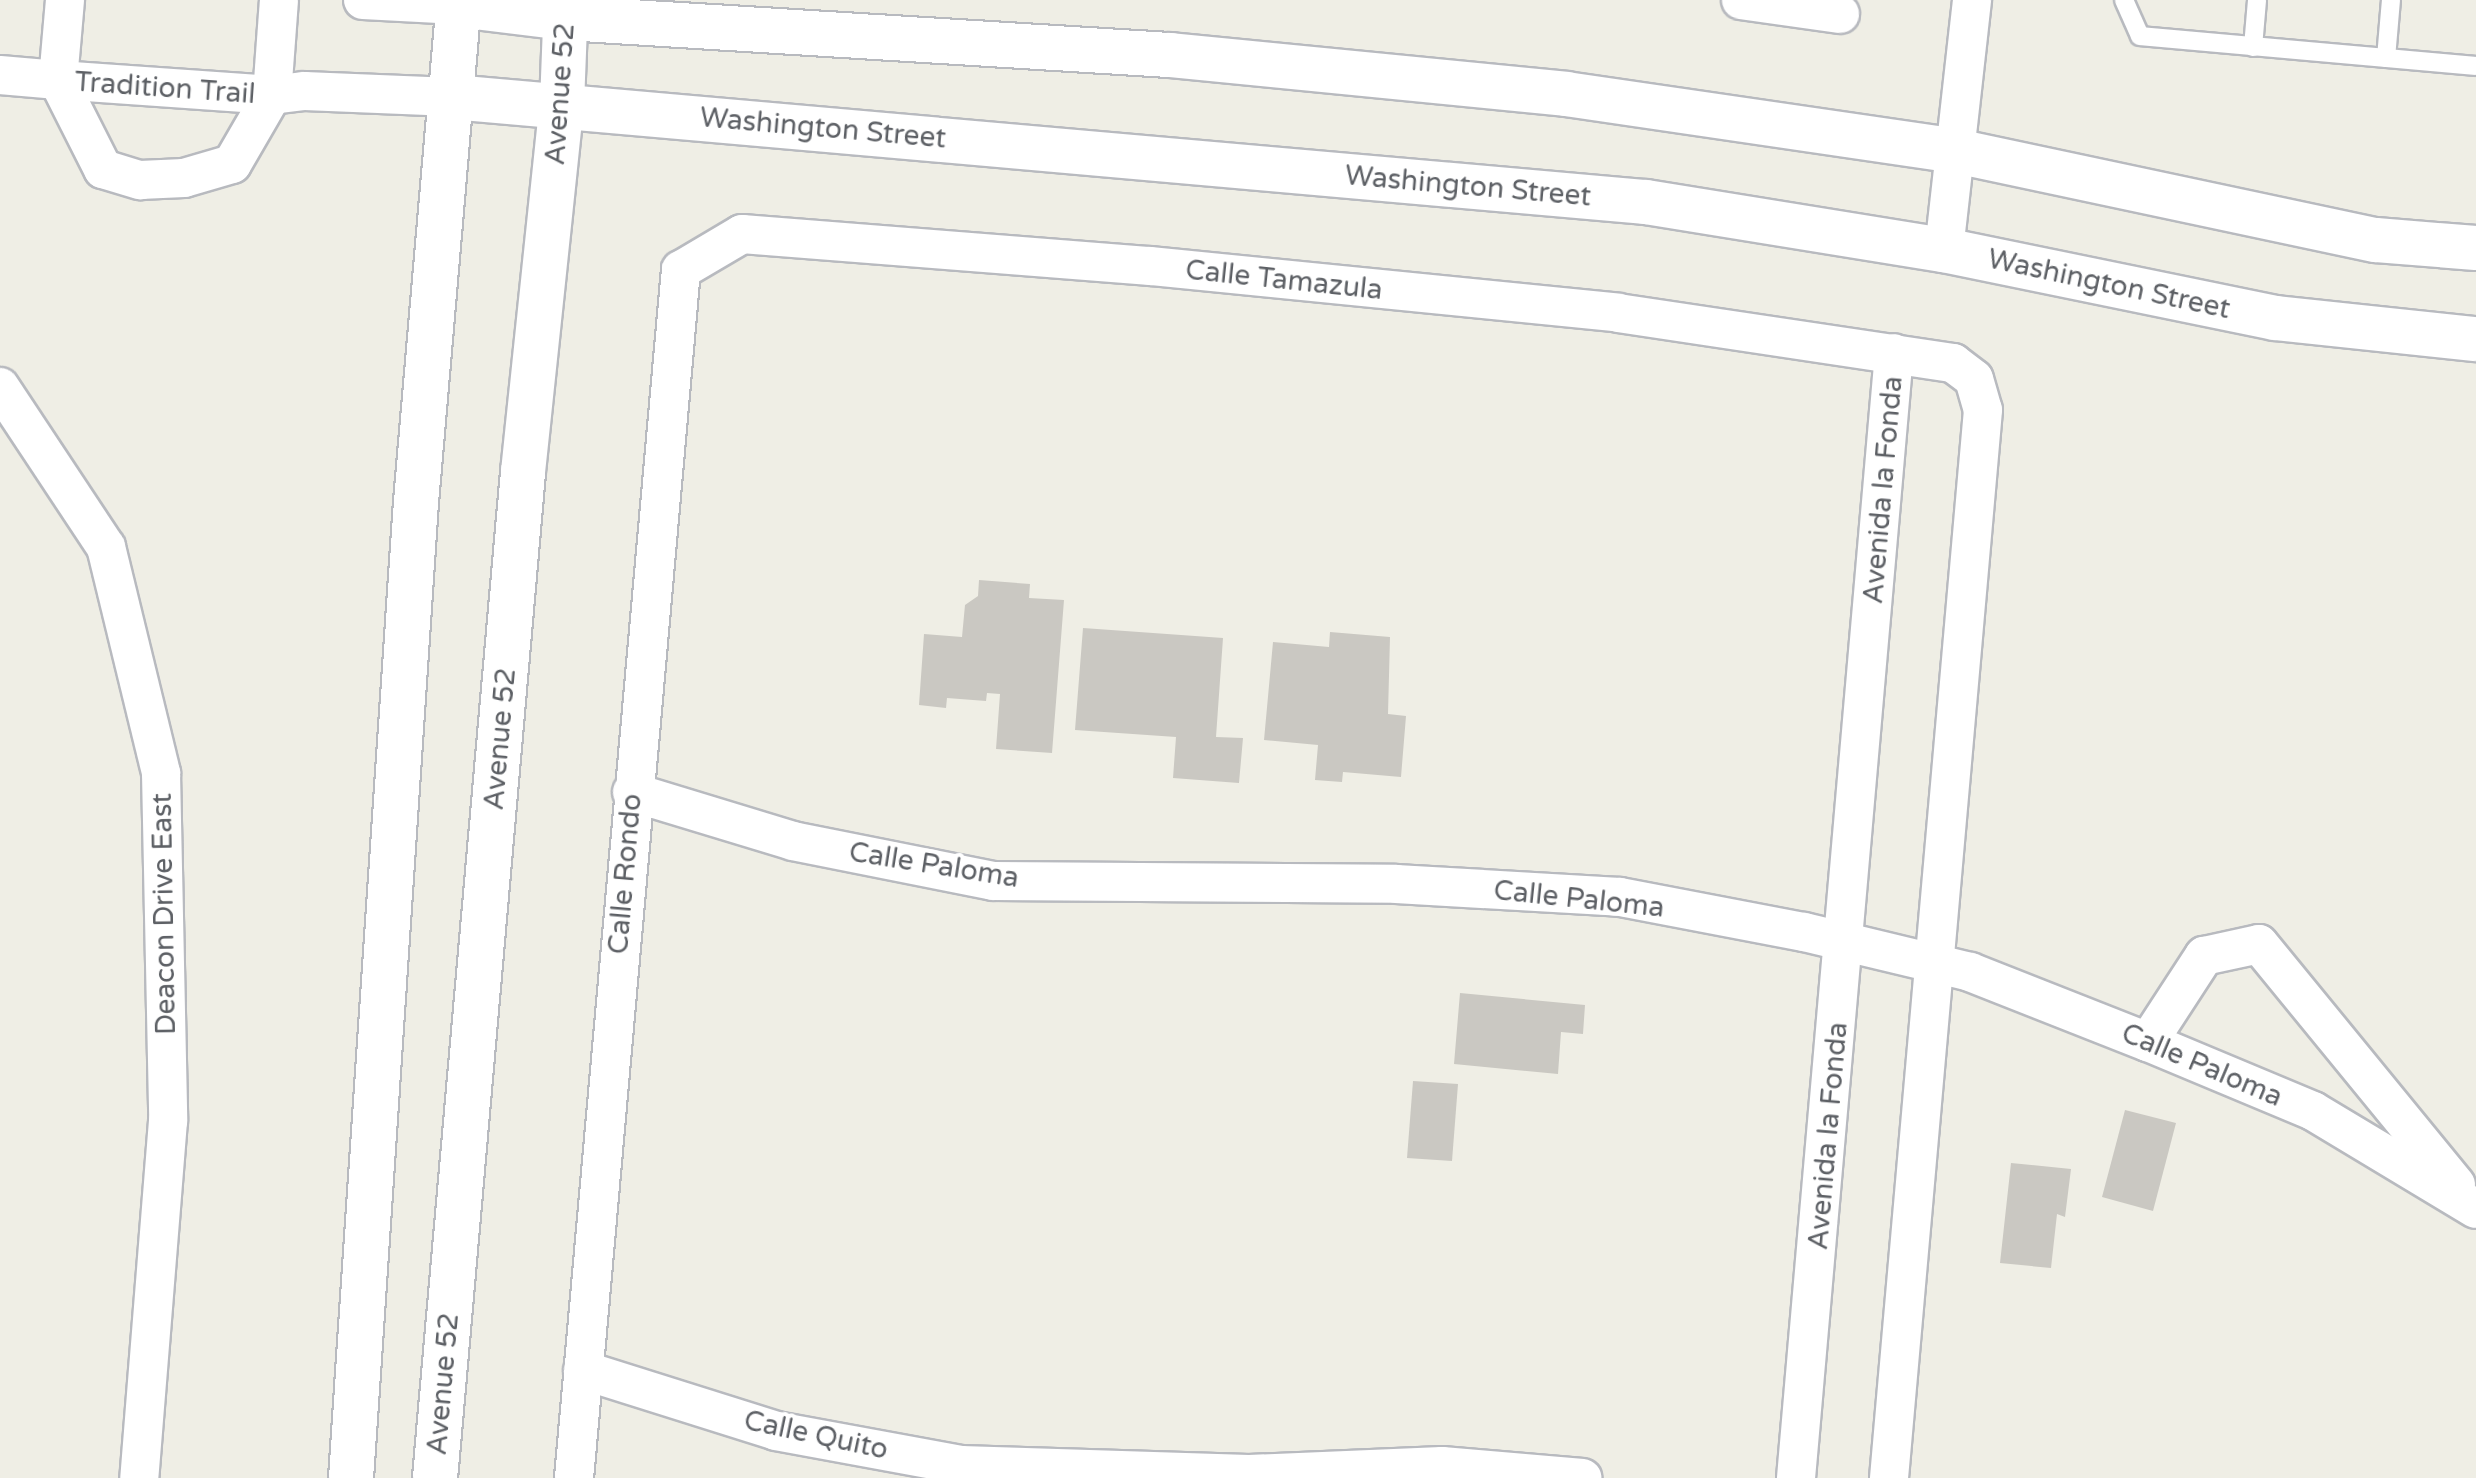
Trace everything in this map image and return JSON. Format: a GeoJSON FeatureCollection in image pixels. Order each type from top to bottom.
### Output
{"type":"FeatureCollection","features":[{"type":"Feature","properties":{"kind":"main road"},"geometry":{"type":"LineString","coordinates":[[351,1478],[415,518],[459,3],[1202,58],[1566,94],[1956,151],[2376,240],[2476,248]]}},
{"type":"Feature","properties":{"kind":"main road","name":"Avenue 52"},"geometry":{"type":"LineString","coordinates":[[435,1478],[523,472],[562,104],[566,9]]}},
{"type":"Feature","properties":{"kind":"main road","name":"Washington Street"},"geometry":{"type":"LineString","coordinates":[[452,97],[562,104],[1646,202],[1944,250],[2275,318],[2476,339]]}},
{"type":"Feature","properties":{"kind":"street"},"geometry":{"type":"LineString","coordinates":[[58,80],[65,0]]}},
{"type":"Feature","properties":{"kind":"street"},"geometry":{"type":"LineString","coordinates":[[272,95],[279,0]]}},
{"type":"Feature","properties":{"kind":"street"},"geometry":{"type":"LineString","coordinates":[[363,0],[459,3]]}},
{"type":"Feature","properties":{"kind":"street"},"geometry":{"type":"LineString","coordinates":[[1741,0],[1840,14]]}},
{"type":"Feature","properties":{"kind":"street"},"geometry":{"type":"LineString","coordinates":[[1944,250],[1972,0]]}},
{"type":"Feature","properties":{"kind":"street","name":"Tradition Trail"},"geometry":{"type":"LineString","coordinates":[[0,75],[272,95],[305,91],[452,97]]}},
{"type":"Feature","properties":{"kind":"street","name":"Tradition Trail"},"geometry":{"type":"LineString","coordinates":[[58,80],[103,169],[140,180],[184,178],[232,164],[272,95]]}},
{"type":"Feature","properties":{"kind":"street","name":"Calle Tamazula"},"geometry":{"type":"LineString","coordinates":[[681,270],[742,234],[1151,266],[1618,313],[1894,353]]}},
{"type":"Feature","properties":{"kind":"street","name":"Calle Rondo"},"geometry":{"type":"LineString","coordinates":[[574,1478],[632,792],[681,270]]}},
{"type":"Feature","properties":{"kind":"street","name":"Avenida la Fonda"},"geometry":{"type":"LineString","coordinates":[[1796,1478],[1846,942],[1894,353],[1953,363],[1974,379],[1983,410],[1889,1478]]}},
{"type":"Feature","properties":{"kind":"street","name":"Deacon Drive East"},"geometry":{"type":"LineString","coordinates":[[0,387],[106,547],[161,773],[168,1121],[139,1478]]}},
{"type":"Feature","properties":{"kind":"street","name":"Calle Paloma"},"geometry":{"type":"LineString","coordinates":[[632,792],[793,841],[993,881],[1396,884],[1620,897],[1846,942],[1970,972],[2313,1111],[2476,1209]]}},
{"type":"Feature","properties":{"kind":"street"},"geometry":{"type":"LineString","coordinates":[[2148,1042],[2204,956],[2259,944],[2476,1209]]}},
{"type":"Feature","properties":{"kind":"street","name":"Calle Quito"},"geometry":{"type":"LineString","coordinates":[[583,1370],[776,1431],[961,1465],[1249,1476],[1442,1466],[1582,1478]]}},
{"type":"Feature","properties":{"kind":"lane"},"geometry":{"type":"LineString","coordinates":[[2124,0],[2140,36],[2476,66]]}},
{"type":"Feature","properties":{"kind":"lane"},"geometry":{"type":"LineString","coordinates":[[2253,47],[2257,0]]}},
{"type":"Feature","properties":{"kind":"lane"},"geometry":{"type":"LineString","coordinates":[[2386,58],[2391,0]]}},
{"type":"Feature","properties":{"kind":"building"},"geometry":{"type":"Polygon","coordinates":[[[979,580],[1030,584],[1029,598],[1064,600],[1052,753],[996,749],[1000,694],[987,693],[986,701],[947,698],[946,708],[919,705],[924,634],[962,637],[965,605],[978,596],[979,580]]]}},
{"type":"Feature","properties":{"kind":"building"},"geometry":{"type":"Polygon","coordinates":[[[1083,628],[1223,638],[1216,737],[1243,738],[1239,783],[1173,778],[1176,737],[1075,730],[1083,628]]]}},
{"type":"Feature","properties":{"kind":"building"},"geometry":{"type":"Polygon","coordinates":[[[1330,632],[1390,637],[1388,714],[1406,716],[1401,777],[1343,772],[1342,782],[1315,780],[1318,745],[1264,740],[1273,642],[1329,647],[1330,632]]]}},
{"type":"Feature","properties":{"kind":"building"},"geometry":{"type":"Polygon","coordinates":[[[1460,993],[1585,1005],[1583,1034],[1561,1032],[1558,1074],[1454,1064],[1460,993]]]}},
{"type":"Feature","properties":{"kind":"building"},"geometry":{"type":"Polygon","coordinates":[[[1413,1081],[1458,1084],[1452,1161],[1407,1158],[1413,1081]]]}},
{"type":"Feature","properties":{"kind":"building"},"geometry":{"type":"Polygon","coordinates":[[[2125,1110],[2176,1123],[2153,1211],[2102,1197],[2125,1110]]]}},
{"type":"Feature","properties":{"kind":"building"},"geometry":{"type":"Polygon","coordinates":[[[2011,1163],[2071,1169],[2065,1217],[2057,1214],[2051,1268],[2000,1263],[2011,1163]]]}}]}
